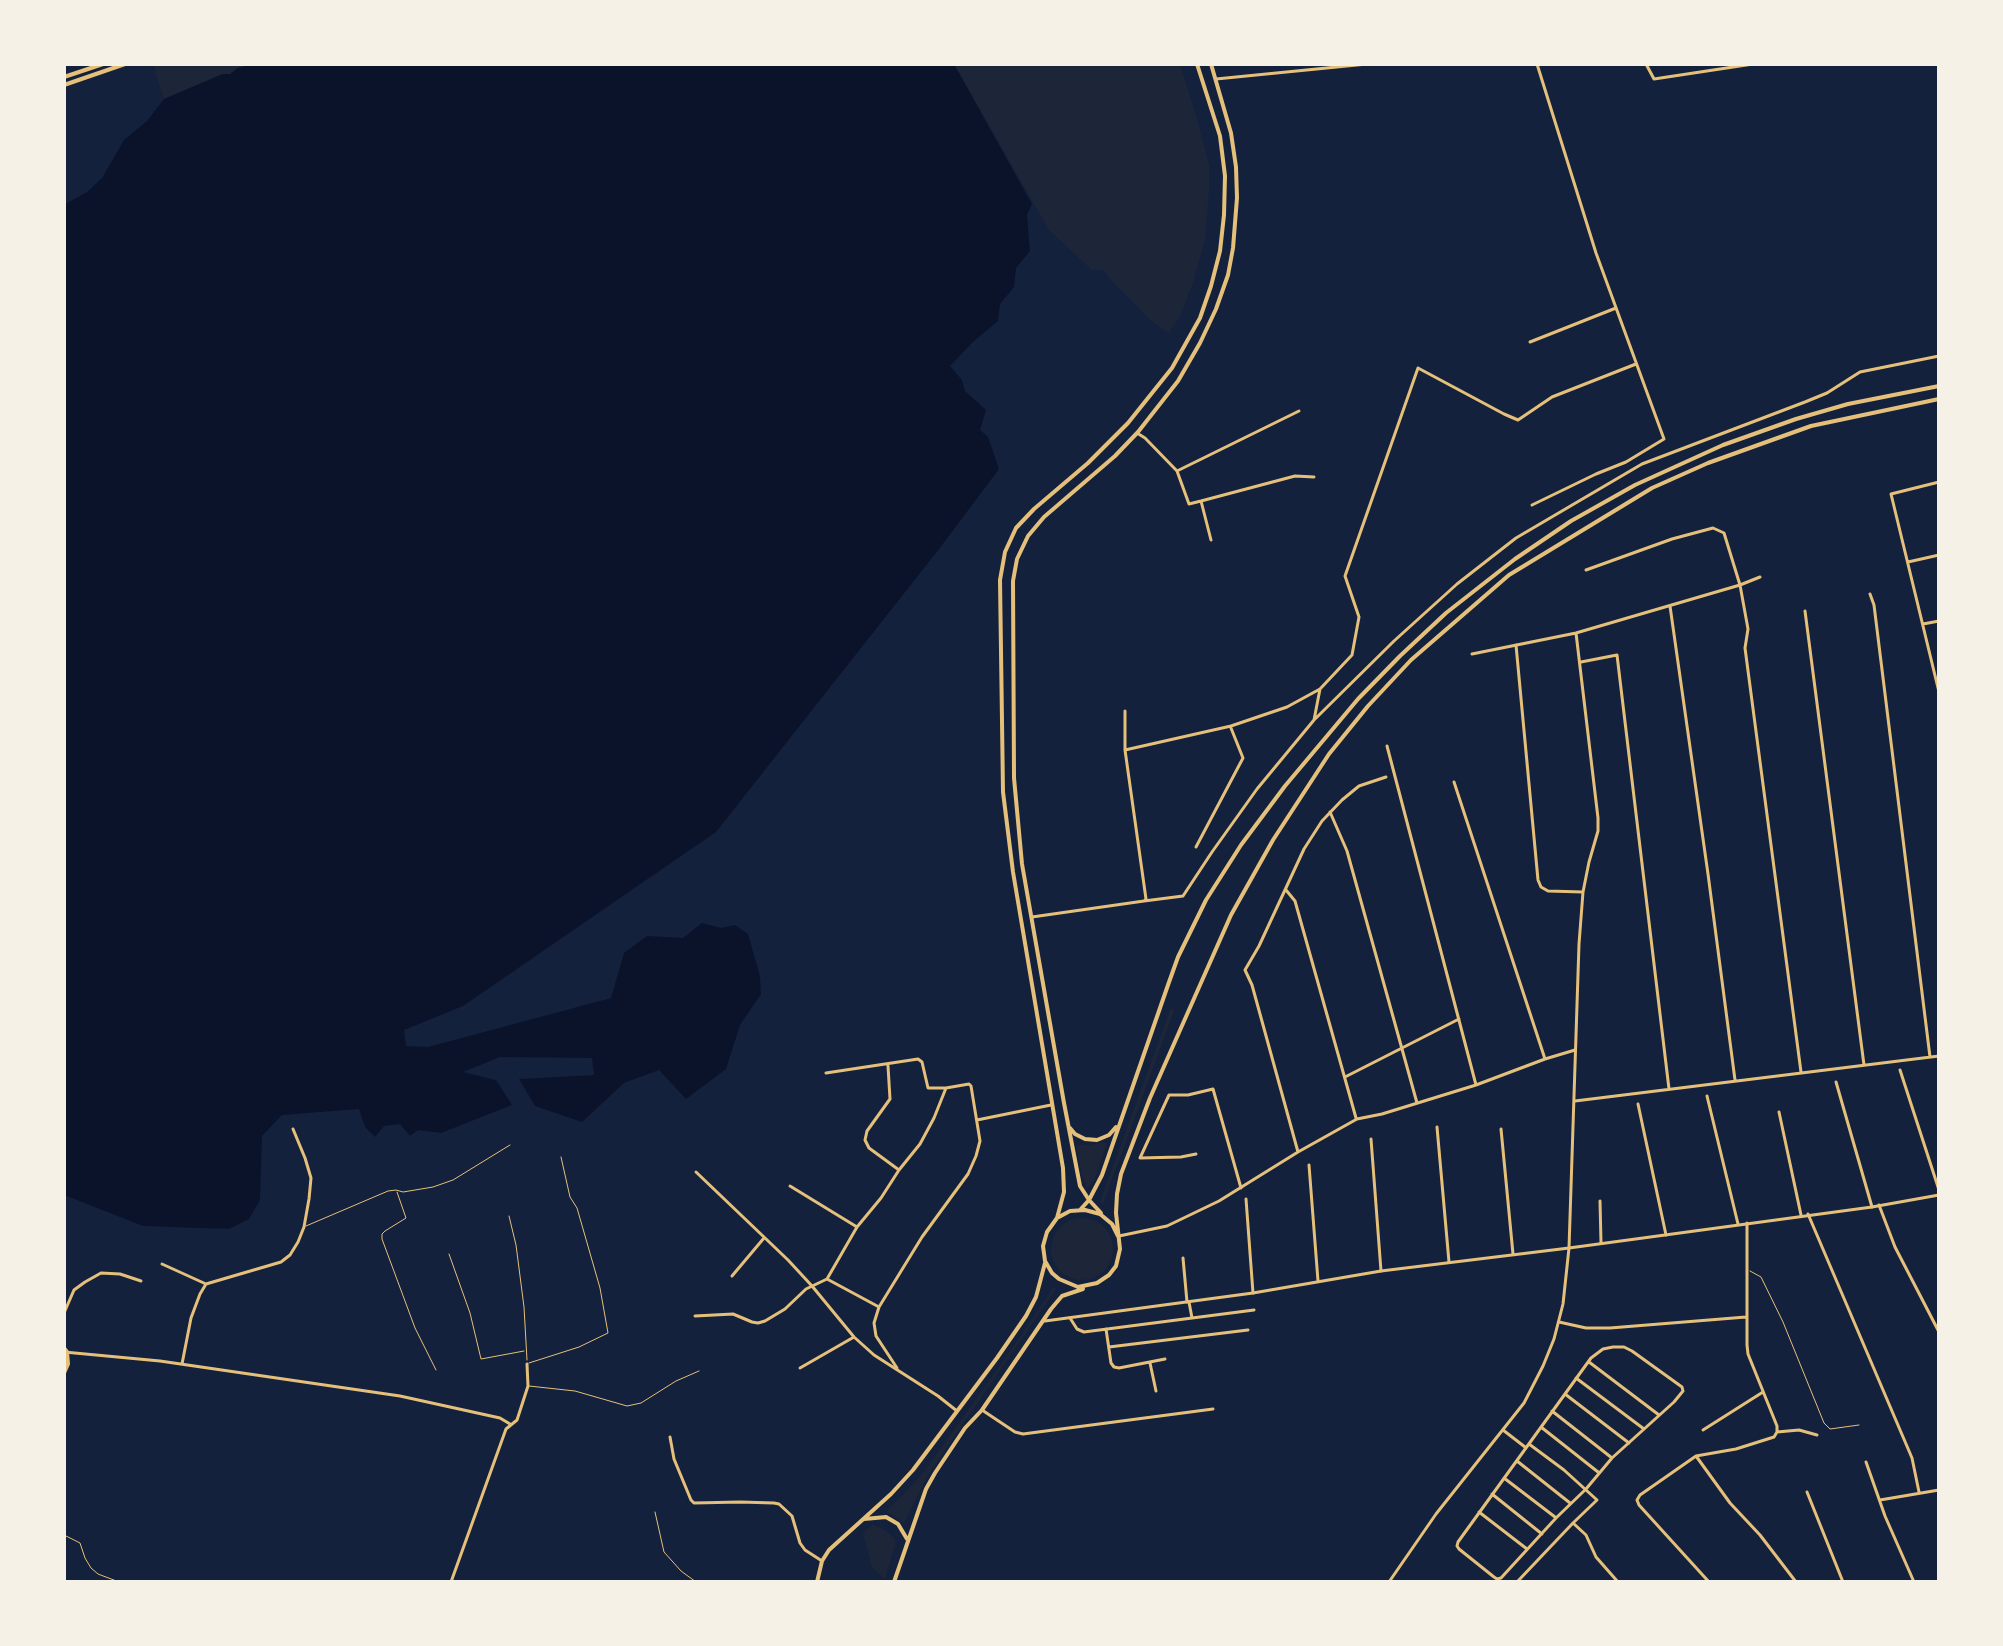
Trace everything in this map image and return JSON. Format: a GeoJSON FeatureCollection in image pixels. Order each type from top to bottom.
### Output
{"type":"FeatureCollection","features":[{"type":"Feature","properties":{"kind":"main road"},"geometry":{"type":"LineString","coordinates":[[64,77],[103,64]]}},
{"type":"Feature","properties":{"kind":"main road"},"geometry":{"type":"LineString","coordinates":[[64,85],[125,64]]}},
{"type":"Feature","properties":{"kind":"main road"},"geometry":{"type":"LineString","coordinates":[[817,1582],[822,1561],[831,1548],[906,1478],[958,1412],[1026,1316],[1036,1297],[1045,1261],[1045,1236],[1063,1202],[1064,1179],[1003,792],[1000,580],[1005,552],[1016,528],[1128,423],[1172,368],[1200,318],[1220,251],[1224,215],[1224,158],[1215,117],[1197,64]]}},
{"type":"Feature","properties":{"kind":"main road"},"geometry":{"type":"LineString","coordinates":[[1118,1236],[1080,1186],[1022,864],[1014,778],[1013,581],[1017,559],[1028,536],[1044,517],[1115,456],[1178,381],[1200,343],[1223,291],[1234,237],[1236,156],[1211,64]]}},
{"type":"Feature","properties":{"kind":"main road"},"geometry":{"type":"LineString","coordinates":[[1215,117],[1226,114]]}},
{"type":"Feature","properties":{"kind":"main road"},"geometry":{"type":"LineString","coordinates":[[1224,158],[1236,156]]}},
{"type":"Feature","properties":{"kind":"main road"},"geometry":{"type":"LineString","coordinates":[[1080,1210],[1102,1175],[1178,957],[1206,900],[1285,786],[1358,699],[1400,656],[1446,613],[1507,564],[1549,535],[1662,472],[1723,445],[1796,419],[1848,404],[1939,386]]}},
{"type":"Feature","properties":{"kind":"main road"},"geometry":{"type":"LineString","coordinates":[[894,1582],[926,1489],[965,1428],[982,1410],[1041,1321],[1062,1296],[1104,1279],[1116,1266],[1120,1254],[1116,1213],[1121,1174],[1155,1085],[1231,915],[1273,840],[1329,754],[1368,706],[1411,660],[1509,575],[1652,488],[1708,463],[1811,426],[1939,399]]}},
{"type":"Feature","properties":{"kind":"main road"},"geometry":{"type":"LineString","coordinates":[[1050,496],[1059,504]]}},
{"type":"Feature","properties":{"kind":"main road"},"geometry":{"type":"LineString","coordinates":[[1021,919],[1032,917]]}},
{"type":"Feature","properties":{"kind":"main road"},"geometry":{"type":"LineString","coordinates":[[1051,1105],[1064,1103]]}},
{"type":"Feature","properties":{"kind":"main road"},"geometry":{"type":"LineString","coordinates":[[1069,1127],[1080,1137],[1097,1140],[1109,1135],[1120,1122]]}},
{"type":"Feature","properties":{"kind":"main road"},"geometry":{"type":"LineString","coordinates":[[1057,1218],[1080,1210],[1096,1212],[1108,1220]]}},
{"type":"Feature","properties":{"kind":"main road"},"geometry":{"type":"LineString","coordinates":[[1045,1261],[1052,1273],[1063,1282],[1078,1287],[1090,1286]]}},
{"type":"Feature","properties":{"kind":"main road"},"geometry":{"type":"LineString","coordinates":[[64,1373],[68,1364],[65,1351]]}},
{"type":"Feature","properties":{"kind":"main road"},"geometry":{"type":"LineString","coordinates":[[862,1519],[886,1517],[898,1524],[907,1539]]}},
{"type":"Feature","properties":{"kind":"street"},"geometry":{"type":"LineString","coordinates":[[1216,79],[1367,64]]}},
{"type":"Feature","properties":{"kind":"street"},"geometry":{"type":"LineString","coordinates":[[1532,505],[1626,462],[1664,439],[1596,253],[1537,64]]}},
{"type":"Feature","properties":{"kind":"street"},"geometry":{"type":"LineString","coordinates":[[1646,64],[1654,79],[1753,64]]}},
{"type":"Feature","properties":{"kind":"street"},"geometry":{"type":"LineString","coordinates":[[1709,64],[1711,71]]}},
{"type":"Feature","properties":{"kind":"street"},"geometry":{"type":"LineString","coordinates":[[1530,342],[1616,308]]}},
{"type":"Feature","properties":{"kind":"street"},"geometry":{"type":"LineString","coordinates":[[1032,917],[1183,896],[1257,789],[1314,720],[1457,584],[1516,538],[1642,464],[1827,393],[1860,372],[1939,356]]}},
{"type":"Feature","properties":{"kind":"street"},"geometry":{"type":"LineString","coordinates":[[1125,750],[1231,726],[1287,707],[1320,689],[1352,655],[1359,617],[1345,576],[1418,368],[1518,420],[1552,397],[1636,364]]}},
{"type":"Feature","properties":{"kind":"street"},"geometry":{"type":"LineString","coordinates":[[1177,471],[1299,411]]}},
{"type":"Feature","properties":{"kind":"street"},"geometry":{"type":"LineString","coordinates":[[1137,433],[1177,471],[1189,504],[1295,476],[1314,477]]}},
{"type":"Feature","properties":{"kind":"street"},"geometry":{"type":"LineString","coordinates":[[1939,482],[1891,494],[1939,692]]}},
{"type":"Feature","properties":{"kind":"street"},"geometry":{"type":"LineString","coordinates":[[1201,501],[1211,540]]}},
{"type":"Feature","properties":{"kind":"street"},"geometry":{"type":"LineString","coordinates":[[1586,570],[1672,539],[1713,528],[1724,533],[1740,585],[1748,629],[1745,648],[1801,1072]]}},
{"type":"Feature","properties":{"kind":"street"},"geometry":{"type":"LineString","coordinates":[[1907,562],[1939,555]]}},
{"type":"Feature","properties":{"kind":"street"},"geometry":{"type":"LineString","coordinates":[[1472,654],[1576,633],[1760,577]]}},
{"type":"Feature","properties":{"kind":"street"},"geometry":{"type":"LineString","coordinates":[[1870,594],[1874,605],[1930,1057]]}},
{"type":"Feature","properties":{"kind":"street"},"geometry":{"type":"LineString","coordinates":[[1670,606],[1735,1080]]}},
{"type":"Feature","properties":{"kind":"street"},"geometry":{"type":"LineString","coordinates":[[1805,611],[1864,1065]]}},
{"type":"Feature","properties":{"kind":"street"},"geometry":{"type":"LineString","coordinates":[[1923,624],[1939,621]]}},
{"type":"Feature","properties":{"kind":"street"},"geometry":{"type":"LineString","coordinates":[[1389,1582],[1436,1514],[1524,1403],[1549,1353],[1559,1322],[1568,1275],[1583,892],[1598,831],[1576,633]]}},
{"type":"Feature","properties":{"kind":"street"},"geometry":{"type":"LineString","coordinates":[[1516,645],[1538,880],[1541,887],[1548,891],[1583,892]]}},
{"type":"Feature","properties":{"kind":"street"},"geometry":{"type":"LineString","coordinates":[[1581,662],[1617,655],[1669,1089]]}},
{"type":"Feature","properties":{"kind":"street"},"geometry":{"type":"LineString","coordinates":[[1314,720],[1320,689]]}},
{"type":"Feature","properties":{"kind":"street"},"geometry":{"type":"LineString","coordinates":[[1125,711],[1125,750],[1145,899]]}},
{"type":"Feature","properties":{"kind":"street"},"geometry":{"type":"LineString","coordinates":[[1196,847],[1243,758],[1231,726]]}},
{"type":"Feature","properties":{"kind":"street"},"geometry":{"type":"LineString","coordinates":[[1387,746],[1476,1085]]}},
{"type":"Feature","properties":{"kind":"street"},"geometry":{"type":"LineString","coordinates":[[1298,1152],[1252,985],[1245,970],[1304,849],[1330,812],[1359,786],[1386,777]]}},
{"type":"Feature","properties":{"kind":"street"},"geometry":{"type":"LineString","coordinates":[[1454,782],[1545,1059]]}},
{"type":"Feature","properties":{"kind":"street"},"geometry":{"type":"LineString","coordinates":[[1330,812],[1347,851],[1417,1103]]}},
{"type":"Feature","properties":{"kind":"street"},"geometry":{"type":"LineString","coordinates":[[1286,890],[1295,901],[1357,1119]]}},
{"type":"Feature","properties":{"kind":"street"},"geometry":{"type":"LineString","coordinates":[[1345,1077],[1459,1019]]}},
{"type":"Feature","properties":{"kind":"street"},"geometry":{"type":"LineString","coordinates":[[1118,1236],[1167,1226],[1219,1201],[1357,1119],[1476,1085],[1575,1050]]}},
{"type":"Feature","properties":{"kind":"street"},"geometry":{"type":"LineString","coordinates":[[1575,1101],[1939,1056]]}},
{"type":"Feature","properties":{"kind":"street"},"geometry":{"type":"LineString","coordinates":[[826,1073],[920,1059],[928,1088],[971,1086],[980,1141],[976,1156],[968,1174],[922,1237],[879,1307],[874,1323],[876,1336],[897,1368]]}},
{"type":"Feature","properties":{"kind":"street"},"geometry":{"type":"LineString","coordinates":[[887,1065],[890,1099],[867,1131],[865,1140],[869,1148],[899,1170]]}},
{"type":"Feature","properties":{"kind":"street"},"geometry":{"type":"LineString","coordinates":[[1041,1321],[1253,1293],[1381,1271],[1872,1207],[1939,1192],[1900,1070]]}},
{"type":"Feature","properties":{"kind":"street"},"geometry":{"type":"LineString","coordinates":[[1836,1082],[1872,1207]]}},
{"type":"Feature","properties":{"kind":"street"},"geometry":{"type":"LineString","coordinates":[[695,1316],[733,1314],[758,1323],[785,1309],[812,1286],[827,1279],[857,1227],[920,1144],[946,1088]]}},
{"type":"Feature","properties":{"kind":"street"},"geometry":{"type":"LineString","coordinates":[[1196,1154],[1174,1158],[1140,1158],[1169,1095],[1188,1095],[1213,1089],[1241,1188]]}},
{"type":"Feature","properties":{"kind":"street"},"geometry":{"type":"LineString","coordinates":[[1707,1096],[1738,1224]]}},
{"type":"Feature","properties":{"kind":"street"},"geometry":{"type":"LineString","coordinates":[[1638,1104],[1666,1235]]}},
{"type":"Feature","properties":{"kind":"street"},"geometry":{"type":"LineString","coordinates":[[977,1120],[1051,1105]]}},
{"type":"Feature","properties":{"kind":"street"},"geometry":{"type":"LineString","coordinates":[[1779,1112],[1801,1215]]}},
{"type":"Feature","properties":{"kind":"street"},"geometry":{"type":"LineString","coordinates":[[1437,1127],[1449,1264]]}},
{"type":"Feature","properties":{"kind":"street"},"geometry":{"type":"LineString","coordinates":[[162,1264],[206,1284],[281,1262],[290,1255],[304,1227],[311,1178],[293,1129]]}},
{"type":"Feature","properties":{"kind":"street"},"geometry":{"type":"LineString","coordinates":[[1501,1129],[1513,1254]]}},
{"type":"Feature","properties":{"kind":"street"},"geometry":{"type":"LineString","coordinates":[[1371,1139],[1381,1271]]}},
{"type":"Feature","properties":{"kind":"street"},"geometry":{"type":"LineString","coordinates":[[1309,1165],[1318,1281]]}},
{"type":"Feature","properties":{"kind":"street"},"geometry":{"type":"LineString","coordinates":[[696,1172],[812,1286],[854,1337],[874,1355],[958,1412]]}},
{"type":"Feature","properties":{"kind":"street"},"geometry":{"type":"LineString","coordinates":[[790,1186],[857,1227]]}},
{"type":"Feature","properties":{"kind":"street"},"geometry":{"type":"LineString","coordinates":[[1246,1199],[1253,1293]]}},
{"type":"Feature","properties":{"kind":"street"},"geometry":{"type":"LineString","coordinates":[[1600,1201],[1601,1243]]}},
{"type":"Feature","properties":{"kind":"street"},"geometry":{"type":"LineString","coordinates":[[1879,1205],[1895,1247],[1939,1332]]}},
{"type":"Feature","properties":{"kind":"street"},"geometry":{"type":"LineString","coordinates":[[1808,1214],[1912,1458],[1919,1492]]}},
{"type":"Feature","properties":{"kind":"street"},"geometry":{"type":"LineString","coordinates":[[1709,1582],[1637,1500],[1696,1456],[1736,1449],[1774,1437],[1777,1432],[1748,1354],[1747,1223]]}},
{"type":"Feature","properties":{"kind":"street"},"geometry":{"type":"LineString","coordinates":[[732,1276],[764,1238]]}},
{"type":"Feature","properties":{"kind":"street"},"geometry":{"type":"LineString","coordinates":[[1183,1258],[1192,1318]]}},
{"type":"Feature","properties":{"kind":"street"},"geometry":{"type":"LineString","coordinates":[[64,1313],[74,1290],[101,1273],[120,1274],[141,1281]]}},
{"type":"Feature","properties":{"kind":"street"},"geometry":{"type":"LineString","coordinates":[[827,1279],[879,1307]]}},
{"type":"Feature","properties":{"kind":"street"},"geometry":{"type":"LineString","coordinates":[[182,1364],[191,1318],[206,1284]]}},
{"type":"Feature","properties":{"kind":"street"},"geometry":{"type":"LineString","coordinates":[[1070,1318],[1080,1331],[1254,1310]]}},
{"type":"Feature","properties":{"kind":"street"},"geometry":{"type":"LineString","coordinates":[[1559,1322],[1586,1328],[1610,1328],[1746,1317]]}},
{"type":"Feature","properties":{"kind":"street"},"geometry":{"type":"LineString","coordinates":[[1106,1329],[1114,1367],[1165,1359]]}},
{"type":"Feature","properties":{"kind":"street"},"geometry":{"type":"LineString","coordinates":[[1109,1347],[1248,1330]]}},
{"type":"Feature","properties":{"kind":"street"},"geometry":{"type":"LineString","coordinates":[[800,1368],[854,1337]]}},
{"type":"Feature","properties":{"kind":"street"},"geometry":{"type":"LineString","coordinates":[[1624,1347],[1682,1387],[1683,1391],[1612,1458],[1586,1489],[1497,1579],[1457,1546],[1576,1378],[1603,1349],[1624,1347]]}},
{"type":"Feature","properties":{"kind":"street"},"geometry":{"type":"LineString","coordinates":[[65,1351],[182,1364],[400,1396],[500,1418],[510,1424]]}},
{"type":"Feature","properties":{"kind":"street"},"geometry":{"type":"LineString","coordinates":[[1150,1362],[1156,1391]]}},
{"type":"Feature","properties":{"kind":"street"},"geometry":{"type":"LineString","coordinates":[[1589,1362],[1659,1415]]}},
{"type":"Feature","properties":{"kind":"street"},"geometry":{"type":"LineString","coordinates":[[451,1582],[506,1429],[517,1420],[528,1386],[527,1364]]}},
{"type":"Feature","properties":{"kind":"street"},"geometry":{"type":"LineString","coordinates":[[1576,1378],[1644,1429]]}},
{"type":"Feature","properties":{"kind":"street"},"geometry":{"type":"LineString","coordinates":[[1703,1430],[1763,1392]]}},
{"type":"Feature","properties":{"kind":"street"},"geometry":{"type":"LineString","coordinates":[[1565,1394],[1629,1443]]}},
{"type":"Feature","properties":{"kind":"street"},"geometry":{"type":"LineString","coordinates":[[982,1410],[1023,1434],[1213,1409]]}},
{"type":"Feature","properties":{"kind":"street"},"geometry":{"type":"LineString","coordinates":[[1552,1411],[1612,1458]]}},
{"type":"Feature","properties":{"kind":"street"},"geometry":{"type":"LineString","coordinates":[[1541,1427],[1599,1473]]}},
{"type":"Feature","properties":{"kind":"street"},"geometry":{"type":"LineString","coordinates":[[1503,1430],[1597,1500],[1517,1582]]}},
{"type":"Feature","properties":{"kind":"street"},"geometry":{"type":"LineString","coordinates":[[1777,1432],[1799,1430],[1817,1435]]}},
{"type":"Feature","properties":{"kind":"street"},"geometry":{"type":"LineString","coordinates":[[670,1437],[674,1459],[694,1503],[779,1504],[792,1516],[805,1550],[822,1561]]}},
{"type":"Feature","properties":{"kind":"street"},"geometry":{"type":"LineString","coordinates":[[1696,1456],[1730,1503],[1760,1535],[1796,1582]]}},
{"type":"Feature","properties":{"kind":"street"},"geometry":{"type":"LineString","coordinates":[[1517,1461],[1571,1504]]}},
{"type":"Feature","properties":{"kind":"street"},"geometry":{"type":"LineString","coordinates":[[1866,1462],[1914,1582]]}},
{"type":"Feature","properties":{"kind":"street"},"geometry":{"type":"LineString","coordinates":[[1504,1478],[1556,1518]]}},
{"type":"Feature","properties":{"kind":"street"},"geometry":{"type":"LineString","coordinates":[[1880,1500],[1939,1490]]}},
{"type":"Feature","properties":{"kind":"street"},"geometry":{"type":"LineString","coordinates":[[1807,1492],[1843,1582]]}},
{"type":"Feature","properties":{"kind":"street"},"geometry":{"type":"LineString","coordinates":[[1492,1494],[1542,1534]]}},
{"type":"Feature","properties":{"kind":"street"},"geometry":{"type":"LineString","coordinates":[[1479,1512],[1527,1549]]}},
{"type":"Feature","properties":{"kind":"street"},"geometry":{"type":"LineString","coordinates":[[1573,1523],[1586,1535],[1596,1557],[1618,1582]]}},
{"type":"Feature","properties":{"kind":"lane"},"geometry":{"type":"LineString","coordinates":[[304,1227],[388,1191],[433,1187],[453,1180],[510,1145]]}},
{"type":"Feature","properties":{"kind":"lane"},"geometry":{"type":"LineString","coordinates":[[509,1216],[524,1307],[527,1364],[579,1347],[608,1333],[600,1288],[577,1208],[570,1197],[561,1157]]}},
{"type":"Feature","properties":{"kind":"lane"},"geometry":{"type":"LineString","coordinates":[[396,1190],[406,1218],[385,1231],[382,1239],[415,1328],[436,1370]]}},
{"type":"Feature","properties":{"kind":"lane"},"geometry":{"type":"LineString","coordinates":[[449,1254],[470,1313],[481,1359],[527,1351]]}},
{"type":"Feature","properties":{"kind":"lane"},"geometry":{"type":"LineString","coordinates":[[1747,1270],[1761,1277],[1824,1423],[1830,1429],[1859,1425]]}},
{"type":"Feature","properties":{"kind":"lane"},"geometry":{"type":"LineString","coordinates":[[528,1386],[575,1391],[627,1406],[641,1403],[699,1371]]}},
{"type":"Feature","properties":{"kind":"lane"},"geometry":{"type":"LineString","coordinates":[[655,1512],[664,1552],[696,1582]]}},
{"type":"Feature","properties":{"kind":"lane"},"geometry":{"type":"LineString","coordinates":[[64,1535],[80,1543],[85,1558],[98,1574],[119,1582]]}},
{"type":"Feature","properties":{"kind":"shaded area"},"geometry":{"type":"Polygon","coordinates":[[[153,64],[253,64],[164,99],[153,64]]]}},
{"type":"Feature","properties":{"kind":"shaded area"},"geometry":{"type":"Polygon","coordinates":[[[253,64],[954,64],[1032,204],[1027,215],[1030,251],[1016,268],[1014,287],[1000,304],[998,321],[950,366],[962,380],[965,391],[986,410],[980,430],[988,437],[999,469],[716,832],[463,1006],[404,1030],[406,1046],[428,1047],[611,998],[624,953],[647,936],[683,938],[702,923],[721,928],[735,925],[748,934],[760,976],[761,994],[740,1025],[726,1069],[686,1099],[659,1070],[624,1083],[582,1122],[535,1106],[519,1079],[594,1075],[592,1058],[500,1057],[463,1072],[496,1080],[512,1105],[441,1133],[418,1130],[410,1136],[400,1124],[384,1126],[375,1137],[365,1127],[359,1109],[282,1115],[262,1136],[260,1200],[249,1219],[229,1229],[143,1226],[64,1195],[64,205],[87,192],[102,178],[124,140],[147,121],[164,99],[253,64]]]}},
{"type":"Feature","properties":{"kind":"shaded area"},"geometry":{"type":"Polygon","coordinates":[[[954,64],[1180,64],[1209,165],[1209,190],[1205,239],[1193,283],[1181,314],[1169,333],[1150,320],[1104,270],[1092,270],[1049,230],[954,64]]]}},
{"type":"Feature","properties":{"kind":"shaded area"},"geometry":{"type":"Polygon","coordinates":[[[1173,1008],[1174,1011],[1103,1204],[1100,1202],[1173,1008]]]}},
{"type":"Feature","properties":{"kind":"shaded area"},"geometry":{"type":"Polygon","coordinates":[[[1107,1144],[1094,1181],[1087,1189],[1076,1145],[1107,1144]]]}},
{"type":"Feature","properties":{"kind":"shaded area"},"geometry":{"type":"Polygon","coordinates":[[[1082,1218],[1094,1220],[1104,1227],[1111,1237],[1111,1261],[1104,1271],[1094,1278],[1082,1280],[1070,1278],[1060,1271],[1053,1261],[1051,1249],[1053,1237],[1060,1227],[1070,1220],[1082,1218]]]}},
{"type":"Feature","properties":{"kind":"shaded area"},"geometry":{"type":"Polygon","coordinates":[[[1056,1287],[928,1475],[904,1523],[886,1511],[923,1473],[1056,1287]]]}},
{"type":"Feature","properties":{"kind":"shaded area"},"geometry":{"type":"Polygon","coordinates":[[[872,1525],[882,1528],[895,1539],[885,1579],[872,1567],[863,1533],[872,1525]]]}}]}
